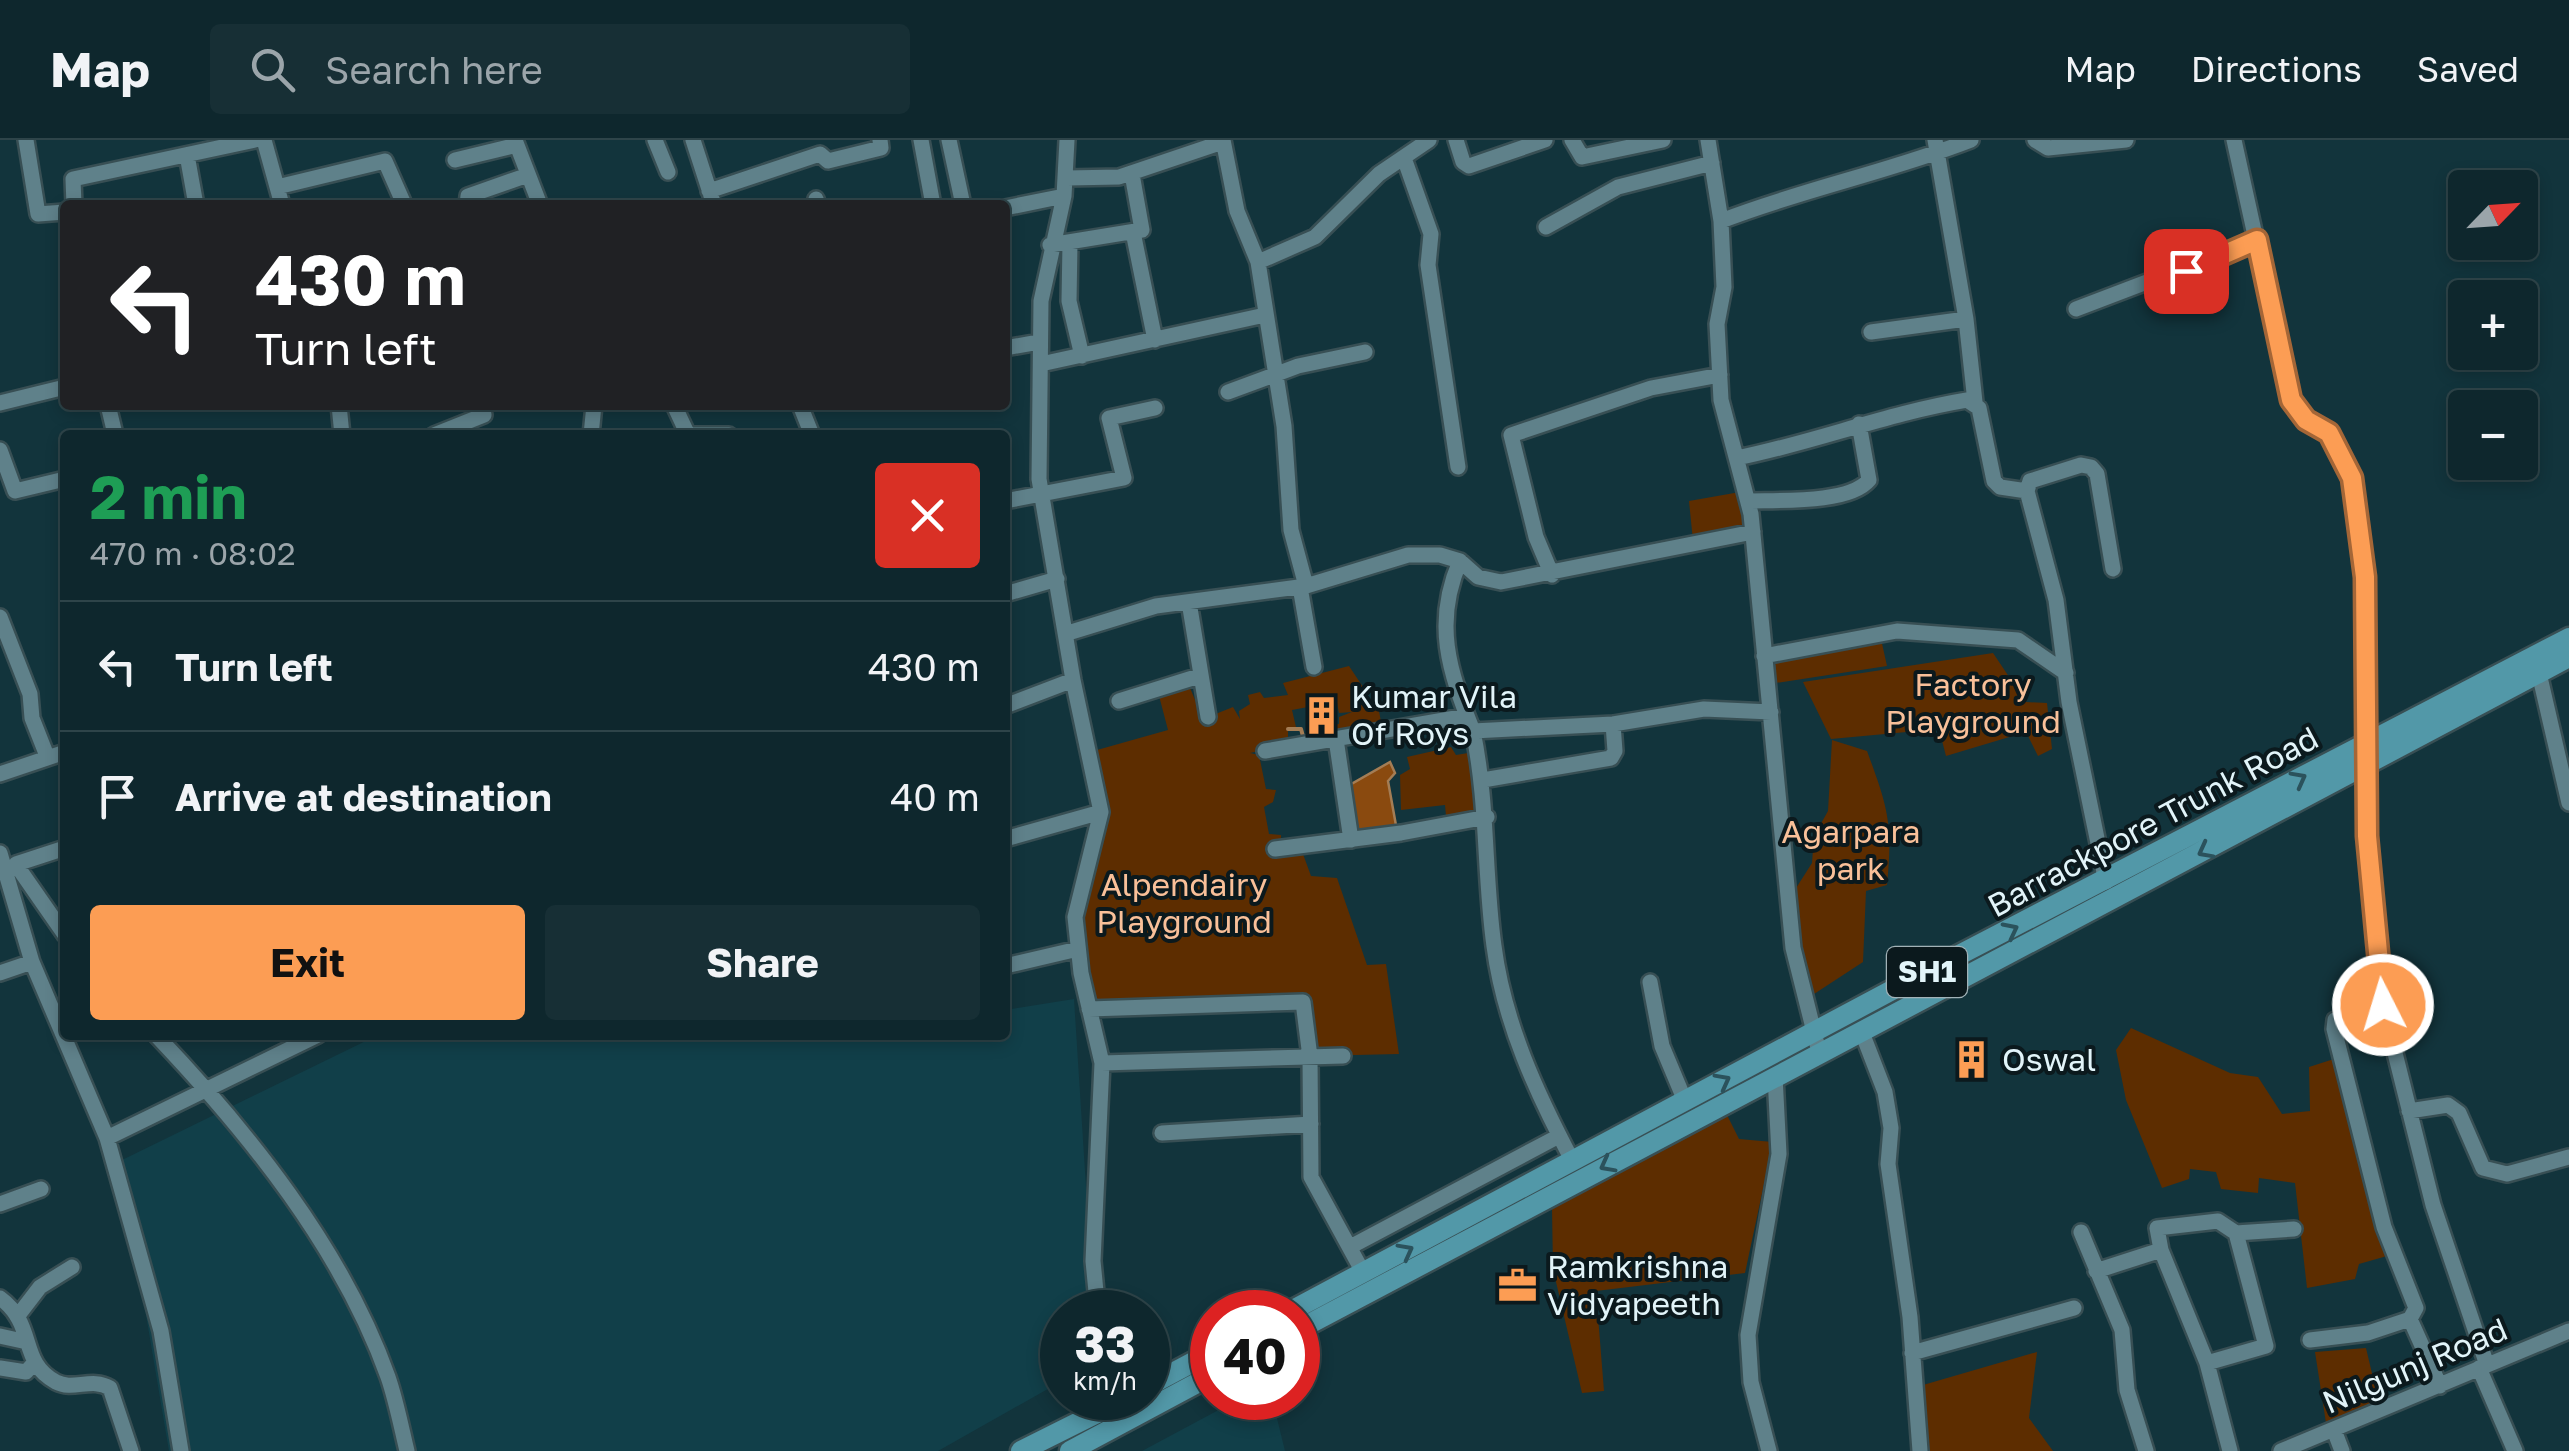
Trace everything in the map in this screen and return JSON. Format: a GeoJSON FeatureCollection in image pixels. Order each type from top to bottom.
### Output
{"type":"FeatureCollection","features":[{"type":"Feature","properties":{"kind":"main road","name":"Barrackpore Trunk Road"},"geometry":{"type":"LineString","coordinates":[[1320,1317],[1497,1214],[1573,1162],[1685,1102],[1815,1043],[2106,882],[2569,638]]}},
{"type":"Feature","properties":{"kind":"main road","name":"Barrackpore Trunk Road"},"geometry":{"type":"LineString","coordinates":[[1320,1296],[1497,1214],[1775,1076],[1815,1043],[1860,1030],[2369,766],[2569,657]]}},
{"type":"Feature","properties":{"kind":"main road"},"geometry":{"type":"LineString","coordinates":[[1070,1451],[1190,1388]]}},
{"type":"Feature","properties":{"kind":"main road"},"geometry":{"type":"LineString","coordinates":[[1031,1449],[1078,1420]]}},
{"type":"Feature","properties":{"kind":"street"},"geometry":{"type":"LineString","coordinates":[[26,140],[38,214],[60,212]]}},
{"type":"Feature","properties":{"kind":"street"},"geometry":{"type":"LineString","coordinates":[[74,200],[72,179],[254,140]]}},
{"type":"Feature","properties":{"kind":"street"},"geometry":{"type":"LineString","coordinates":[[264,140],[281,200]]}},
{"type":"Feature","properties":{"kind":"street"},"geometry":{"type":"LineString","coordinates":[[655,140],[668,172]]}},
{"type":"Feature","properties":{"kind":"street"},"geometry":{"type":"LineString","coordinates":[[693,140],[712,198],[820,147],[828,161],[881,148],[880,140]]}},
{"type":"Feature","properties":{"kind":"street"},"geometry":{"type":"LineString","coordinates":[[922,140],[931,200]]}},
{"type":"Feature","properties":{"kind":"street"},"geometry":{"type":"LineString","coordinates":[[948,140],[962,200]]}},
{"type":"Feature","properties":{"kind":"street"},"geometry":{"type":"LineString","coordinates":[[1067,140],[1067,178],[1050,245],[1040,342],[1041,493],[1073,680],[1102,812],[1076,902],[1078,949],[1102,1064],[1093,1260],[1096,1290]]}},
{"type":"Feature","properties":{"kind":"street"},"geometry":{"type":"LineString","coordinates":[[1258,262],[1310,240],[1369,182],[1409,150],[1429,140]]}},
{"type":"Feature","properties":{"kind":"street"},"geometry":{"type":"LineString","coordinates":[[1456,140],[1463,162],[1470,166],[1545,140]]}},
{"type":"Feature","properties":{"kind":"street"},"geometry":{"type":"LineString","coordinates":[[1572,140],[1584,157],[1663,140]]}},
{"type":"Feature","properties":{"kind":"street"},"geometry":{"type":"LineString","coordinates":[[1708,140],[1721,222],[1721,400],[1753,532],[1793,948],[1815,1043]]}},
{"type":"Feature","properties":{"kind":"street"},"geometry":{"type":"LineString","coordinates":[[1721,222],[1795,192],[1871,176],[1936,146],[1972,140]]}},
{"type":"Feature","properties":{"kind":"street"},"geometry":{"type":"LineString","coordinates":[[2035,140],[2048,148],[2126,140]]}},
{"type":"Feature","properties":{"kind":"street"},"geometry":{"type":"LineString","coordinates":[[2234,140],[2291,400],[2306,420],[2329,433],[2352,478],[2365,577],[2362,672],[2369,766],[2367,836],[2383,1005],[2433,1205],[2483,1366],[2515,1451]]}},
{"type":"Feature","properties":{"kind":"street"},"geometry":{"type":"LineString","coordinates":[[1067,178],[1102,180],[1132,174],[1223,141],[1238,211],[1258,262],[1277,372],[1287,498],[1314,666]]}},
{"type":"Feature","properties":{"kind":"street"},"geometry":{"type":"LineString","coordinates":[[455,160],[516,142],[538,200]]}},
{"type":"Feature","properties":{"kind":"street"},"geometry":{"type":"LineString","coordinates":[[1936,146],[1966,318],[1974,402],[1994,480],[2000,487],[2027,490]]}},
{"type":"Feature","properties":{"kind":"street"},"geometry":{"type":"LineString","coordinates":[[1409,150],[1432,234],[1428,265],[1458,467]]}},
{"type":"Feature","properties":{"kind":"street"},"geometry":{"type":"LineString","coordinates":[[187,155],[195,200]]}},
{"type":"Feature","properties":{"kind":"street"},"geometry":{"type":"LineString","coordinates":[[277,186],[386,161],[402,200]]}},
{"type":"Feature","properties":{"kind":"street"},"geometry":{"type":"LineString","coordinates":[[1546,226],[1618,187],[1712,163]]}},
{"type":"Feature","properties":{"kind":"street"},"geometry":{"type":"LineString","coordinates":[[468,200],[468,196],[528,174]]}},
{"type":"Feature","properties":{"kind":"street"},"geometry":{"type":"LineString","coordinates":[[1050,245],[1143,228],[1132,174]]}},
{"type":"Feature","properties":{"kind":"street"},"geometry":{"type":"LineString","coordinates":[[1010,207],[1064,196]]}},
{"type":"Feature","properties":{"kind":"street"},"geometry":{"type":"LineString","coordinates":[[1133,232],[1156,340]]}},
{"type":"Feature","properties":{"kind":"street"},"geometry":{"type":"LineString","coordinates":[[2076,309],[2257,240]]}},
{"type":"Feature","properties":{"kind":"street"},"geometry":{"type":"LineString","coordinates":[[1070,242],[1069,301],[1082,356]]}},
{"type":"Feature","properties":{"kind":"street"},"geometry":{"type":"LineString","coordinates":[[1040,364],[1265,315]]}},
{"type":"Feature","properties":{"kind":"street"},"geometry":{"type":"LineString","coordinates":[[1871,332],[1966,318]]}},
{"type":"Feature","properties":{"kind":"street"},"geometry":{"type":"LineString","coordinates":[[1010,347],[1040,342]]}},
{"type":"Feature","properties":{"kind":"street"},"geometry":{"type":"LineString","coordinates":[[1228,392],[1277,372],[1365,352]]}},
{"type":"Feature","properties":{"kind":"street"},"geometry":{"type":"LineString","coordinates":[[1552,576],[1536,537],[1510,435],[1635,393],[1720,375]]}},
{"type":"Feature","properties":{"kind":"street"},"geometry":{"type":"LineString","coordinates":[[0,403],[60,388]]}},
{"type":"Feature","properties":{"kind":"street"},"geometry":{"type":"LineString","coordinates":[[1737,458],[1811,443],[1916,408],[1974,402]]}},
{"type":"Feature","properties":{"kind":"street"},"geometry":{"type":"LineString","coordinates":[[1010,500],[1125,477],[1109,418],[1155,408]]}},
{"type":"Feature","properties":{"kind":"street"},"geometry":{"type":"LineString","coordinates":[[446,430],[484,415],[483,410]]}},
{"type":"Feature","properties":{"kind":"street"},"geometry":{"type":"LineString","coordinates":[[1748,501],[1829,496],[1866,485],[1859,424]]}},
{"type":"Feature","properties":{"kind":"street"},"geometry":{"type":"LineString","coordinates":[[0,450],[15,492],[60,480]]}},
{"type":"Feature","properties":{"kind":"street"},"geometry":{"type":"LineString","coordinates":[[2106,882],[2088,812],[2056,600],[2027,490],[2030,481],[2091,467],[2097,474],[2113,569]]}},
{"type":"Feature","properties":{"kind":"street"},"geometry":{"type":"LineString","coordinates":[[1068,633],[1156,606],[1303,586],[1408,556],[1440,555],[1460,562],[1490,581],[1552,576],[1753,532]]}},
{"type":"Feature","properties":{"kind":"street"},"geometry":{"type":"LineString","coordinates":[[1460,562],[1448,588],[1444,620],[1448,656],[1483,780],[1494,948],[1517,1041],[1573,1162]]}},
{"type":"Feature","properties":{"kind":"street"},"geometry":{"type":"LineString","coordinates":[[1010,593],[1057,580]]}},
{"type":"Feature","properties":{"kind":"street"},"geometry":{"type":"LineString","coordinates":[[1189,602],[1208,717]]}},
{"type":"Feature","properties":{"kind":"street"},"geometry":{"type":"LineString","coordinates":[[0,617],[30,694],[32,718],[46,756]]}},
{"type":"Feature","properties":{"kind":"street"},"geometry":{"type":"LineString","coordinates":[[1764,656],[1897,631],[2018,640],[2066,673]]}},
{"type":"Feature","properties":{"kind":"street"},"geometry":{"type":"LineString","coordinates":[[2539,673],[2569,803]]}},
{"type":"Feature","properties":{"kind":"street"},"geometry":{"type":"LineString","coordinates":[[1119,701],[1199,676]]}},
{"type":"Feature","properties":{"kind":"street"},"geometry":{"type":"LineString","coordinates":[[1010,704],[1073,680]]}},
{"type":"Feature","properties":{"kind":"street"},"geometry":{"type":"LineString","coordinates":[[1264,751],[1470,724],[1614,724],[1704,708],[1771,712]]}},
{"type":"Feature","properties":{"kind":"street"},"geometry":{"type":"LineString","coordinates":[[1483,780],[1611,758],[1614,724]]}},
{"type":"Feature","properties":{"kind":"street"},"geometry":{"type":"LineString","coordinates":[[1336,739],[1352,840]]}},
{"type":"Feature","properties":{"kind":"street"},"geometry":{"type":"LineString","coordinates":[[0,774],[60,753]]}},
{"type":"Feature","properties":{"kind":"street"},"geometry":{"type":"LineString","coordinates":[[1010,838],[1102,812]]}},
{"type":"Feature","properties":{"kind":"street"},"geometry":{"type":"LineString","coordinates":[[1275,848],[1352,840],[1486,817]]}},
{"type":"Feature","properties":{"kind":"street"},"geometry":{"type":"LineString","coordinates":[[5,864],[60,849]]}},
{"type":"Feature","properties":{"kind":"street"},"geometry":{"type":"LineString","coordinates":[[5,864],[60,929]]}},
{"type":"Feature","properties":{"kind":"street"},"geometry":{"type":"LineString","coordinates":[[5,864],[32,962],[60,1028]]}},
{"type":"Feature","properties":{"kind":"street"},"geometry":{"type":"LineString","coordinates":[[1010,965],[1078,949]]}},
{"type":"Feature","properties":{"kind":"street"},"geometry":{"type":"LineString","coordinates":[[0,973],[32,962]]}},
{"type":"Feature","properties":{"kind":"street"},"geometry":{"type":"LineString","coordinates":[[1650,982],[1662,1046],[1685,1102]]}},
{"type":"Feature","properties":{"kind":"street"},"geometry":{"type":"LineString","coordinates":[[1089,1009],[1299,1001],[1306,1008],[1310,1057],[1313,1183],[1364,1274]]}},
{"type":"Feature","properties":{"kind":"street"},"geometry":{"type":"LineString","coordinates":[[2310,1340],[2368,1333],[2410,1319],[2416,1308],[2414,1294],[2384,1227],[2334,1028],[2335,1020],[2383,1005]]}},
{"type":"Feature","properties":{"kind":"street"},"geometry":{"type":"LineString","coordinates":[[1860,1030],[1885,1092],[1891,1128],[1888,1164],[1912,1352],[1920,1451]]}},
{"type":"Feature","properties":{"kind":"street"},"geometry":{"type":"LineString","coordinates":[[65,1040],[107,1138],[161,1331],[181,1451]]}},
{"type":"Feature","properties":{"kind":"street"},"geometry":{"type":"LineString","coordinates":[[160,1040],[262,1161],[339,1274],[388,1377],[408,1451]]}},
{"type":"Feature","properties":{"kind":"street"},"geometry":{"type":"LineString","coordinates":[[107,1138],[307,1040]]}},
{"type":"Feature","properties":{"kind":"street"},"geometry":{"type":"LineString","coordinates":[[1102,1064],[1344,1056]]}},
{"type":"Feature","properties":{"kind":"street"},"geometry":{"type":"LineString","coordinates":[[1770,1451],[1751,1382],[1748,1335],[1779,1154],[1775,1076]]}},
{"type":"Feature","properties":{"kind":"street"},"geometry":{"type":"LineString","coordinates":[[2409,1111],[2448,1105],[2459,1113],[2483,1168],[2508,1174],[2569,1157]]}},
{"type":"Feature","properties":{"kind":"street"},"geometry":{"type":"LineString","coordinates":[[1162,1133],[1310,1124]]}},
{"type":"Feature","properties":{"kind":"street"},"geometry":{"type":"LineString","coordinates":[[1350,1248],[1559,1136]]}},
{"type":"Feature","properties":{"kind":"street"},"geometry":{"type":"LineString","coordinates":[[0,1204],[41,1189]]}},
{"type":"Feature","properties":{"kind":"street"},"geometry":{"type":"LineString","coordinates":[[2207,1363],[2266,1346],[2236,1234],[2218,1221],[2157,1228],[2161,1250],[2207,1363],[2230,1451]]}},
{"type":"Feature","properties":{"kind":"street"},"geometry":{"type":"LineString","coordinates":[[2236,1234],[2294,1229]]}},
{"type":"Feature","properties":{"kind":"street"},"geometry":{"type":"LineString","coordinates":[[2082,1232],[2122,1330],[2127,1390],[2146,1451]]}},
{"type":"Feature","properties":{"kind":"street"},"geometry":{"type":"LineString","coordinates":[[2096,1271],[2161,1250]]}},
{"type":"Feature","properties":{"kind":"street"},"geometry":{"type":"LineString","coordinates":[[20,1314],[40,1287],[72,1267]]}},
{"type":"Feature","properties":{"kind":"street"},"geometry":{"type":"LineString","coordinates":[[0,1298],[20,1314],[35,1362],[57,1383],[94,1382],[110,1388],[131,1451]]}},
{"type":"Feature","properties":{"kind":"street"},"geometry":{"type":"LineString","coordinates":[[1912,1352],[2074,1308]]}},
{"type":"Feature","properties":{"kind":"street"},"geometry":{"type":"LineString","coordinates":[[2410,1319],[2440,1386]]}},
{"type":"Feature","properties":{"kind":"street","name":"Nilgunj Road"},"geometry":{"type":"LineString","coordinates":[[2281,1451],[2569,1331]]}},
{"type":"Feature","properties":{"kind":"street"},"geometry":{"type":"LineString","coordinates":[[0,1336],[27,1342]]}},
{"type":"Feature","properties":{"kind":"street"},"geometry":{"type":"LineString","coordinates":[[0,1368],[26,1372],[35,1362]]}},
{"type":"Feature","properties":{"kind":"street"},"geometry":{"type":"LineString","coordinates":[[2334,1430],[2342,1451]]}},
{"type":"Feature","properties":{"kind":"shaded area"},"geometry":{"type":"Polygon","coordinates":[[[1390,762],[1395,773],[1388,781],[1397,831],[1354,836],[1348,786],[1390,762]]]}},
{"type":"Feature","properties":{"kind":"shaded area"},"geometry":{"type":"Polygon","coordinates":[[[1074,999],[1093,1290],[1040,1290],[1040,1393],[938,1451],[169,1451],[120,1161],[368,1040],[1010,1040],[1010,1009],[1074,999]]]}},
{"type":"Feature","properties":{"kind":"shaded area"},"geometry":{"type":"Polygon","coordinates":[[[1200,1420],[1277,1420],[1285,1451],[1142,1451],[1200,1420]]]}},
{"type":"Feature","properties":{"kind":"green space"},"geometry":{"type":"Polygon","coordinates":[[[1740,492],[1745,531],[1693,541],[1689,501],[1740,492]]]}},
{"type":"Feature","properties":{"kind":"green space"},"geometry":{"type":"Polygon","coordinates":[[[1881,639],[1887,666],[1769,684],[1766,656],[1881,639]]]}},
{"type":"Feature","properties":{"kind":"green space","name":"Factory Playground"},"geometry":{"type":"Polygon","coordinates":[[[1993,653],[2026,702],[2047,703],[2052,749],[2038,756],[2026,732],[1946,756],[1939,729],[1831,739],[1803,682],[1993,653]]]}},
{"type":"Feature","properties":{"kind":"green space","name":"Alpendairy Playground"},"geometry":{"type":"Polygon","coordinates":[[[1349,666],[1365,690],[1367,708],[1378,706],[1383,732],[1327,739],[1324,725],[1339,724],[1339,717],[1352,712],[1339,713],[1337,703],[1326,703],[1322,694],[1324,704],[1292,710],[1296,727],[1288,729],[1288,745],[1250,753],[1259,755],[1266,789],[1276,790],[1273,802],[1264,807],[1269,834],[1281,835],[1281,847],[1272,851],[1303,854],[1311,876],[1337,878],[1367,965],[1386,964],[1399,1054],[1312,1056],[1308,1000],[1093,1005],[1079,935],[1104,813],[1097,750],[1168,730],[1158,692],[1188,683],[1203,719],[1233,707],[1240,719],[1239,711],[1250,704],[1248,695],[1288,695],[1283,683],[1349,666]]]}},
{"type":"Feature","properties":{"kind":"green space","name":"Agarpara park"},"geometry":{"type":"Polygon","coordinates":[[[1832,740],[1867,751],[1887,816],[1887,885],[1866,891],[1863,962],[1811,996],[1797,947],[1791,896],[1812,863],[1814,836],[1828,811],[1832,740]]]}},
{"type":"Feature","properties":{"kind":"green space"},"geometry":{"type":"Polygon","coordinates":[[[1451,747],[1456,755],[1474,752],[1483,811],[1446,816],[1445,805],[1401,810],[1400,775],[1410,769],[1407,757],[1451,747]]]}},
{"type":"Feature","properties":{"kind":"green space"},"geometry":{"type":"Polygon","coordinates":[[[2131,1028],[2230,1073],[2258,1077],[2282,1114],[2310,1111],[2309,1067],[2337,1058],[2387,1256],[2359,1264],[2355,1279],[2307,1288],[2295,1183],[2259,1178],[2258,1193],[2221,1189],[2216,1172],[2190,1169],[2189,1179],[2162,1188],[2126,1100],[2116,1050],[2131,1028]]]}},
{"type":"Feature","properties":{"kind":"green space"},"geometry":{"type":"Polygon","coordinates":[[[1725,1111],[1739,1139],[1773,1142],[1745,1273],[1596,1291],[1604,1391],[1582,1393],[1553,1269],[1552,1209],[1725,1111]]]}},
{"type":"Feature","properties":{"kind":"green space"},"geometry":{"type":"Polygon","coordinates":[[[2366,1348],[2379,1403],[2326,1423],[2315,1352],[2366,1348]]]}},
{"type":"Feature","properties":{"kind":"green space"},"geometry":{"type":"Polygon","coordinates":[[[2037,1352],[2029,1418],[2053,1451],[1927,1451],[1923,1385],[2037,1352]]]}},
{"type":"Feature","properties":{"kind":"waterway"},"geometry":{"type":"LineString","coordinates":[[1288,729],[1301,729],[1304,740]]}},
{"type":"Feature","properties":{"kind":"place","name":"Kumar Vila Of Roys"},"geometry":{"type":"Point","coordinates":[1321,715]}},
{"type":"Feature","properties":{"kind":"place","name":"Oswal"},"geometry":{"type":"Point","coordinates":[1972,1060]}},
{"type":"Feature","properties":{"kind":"place","name":"Ramkrishna Vidyapeeth"},"geometry":{"type":"Point","coordinates":[1517,1285]}},
{"type":"Feature","properties":{"kind":"route"},"geometry":{"type":"LineString","coordinates":[[2186,271],[2208,258],[2257,240],[2291,400],[2306,420],[2329,433],[2352,478],[2365,577],[2362,672],[2369,766],[2367,836],[2383,1005]]}}]}
